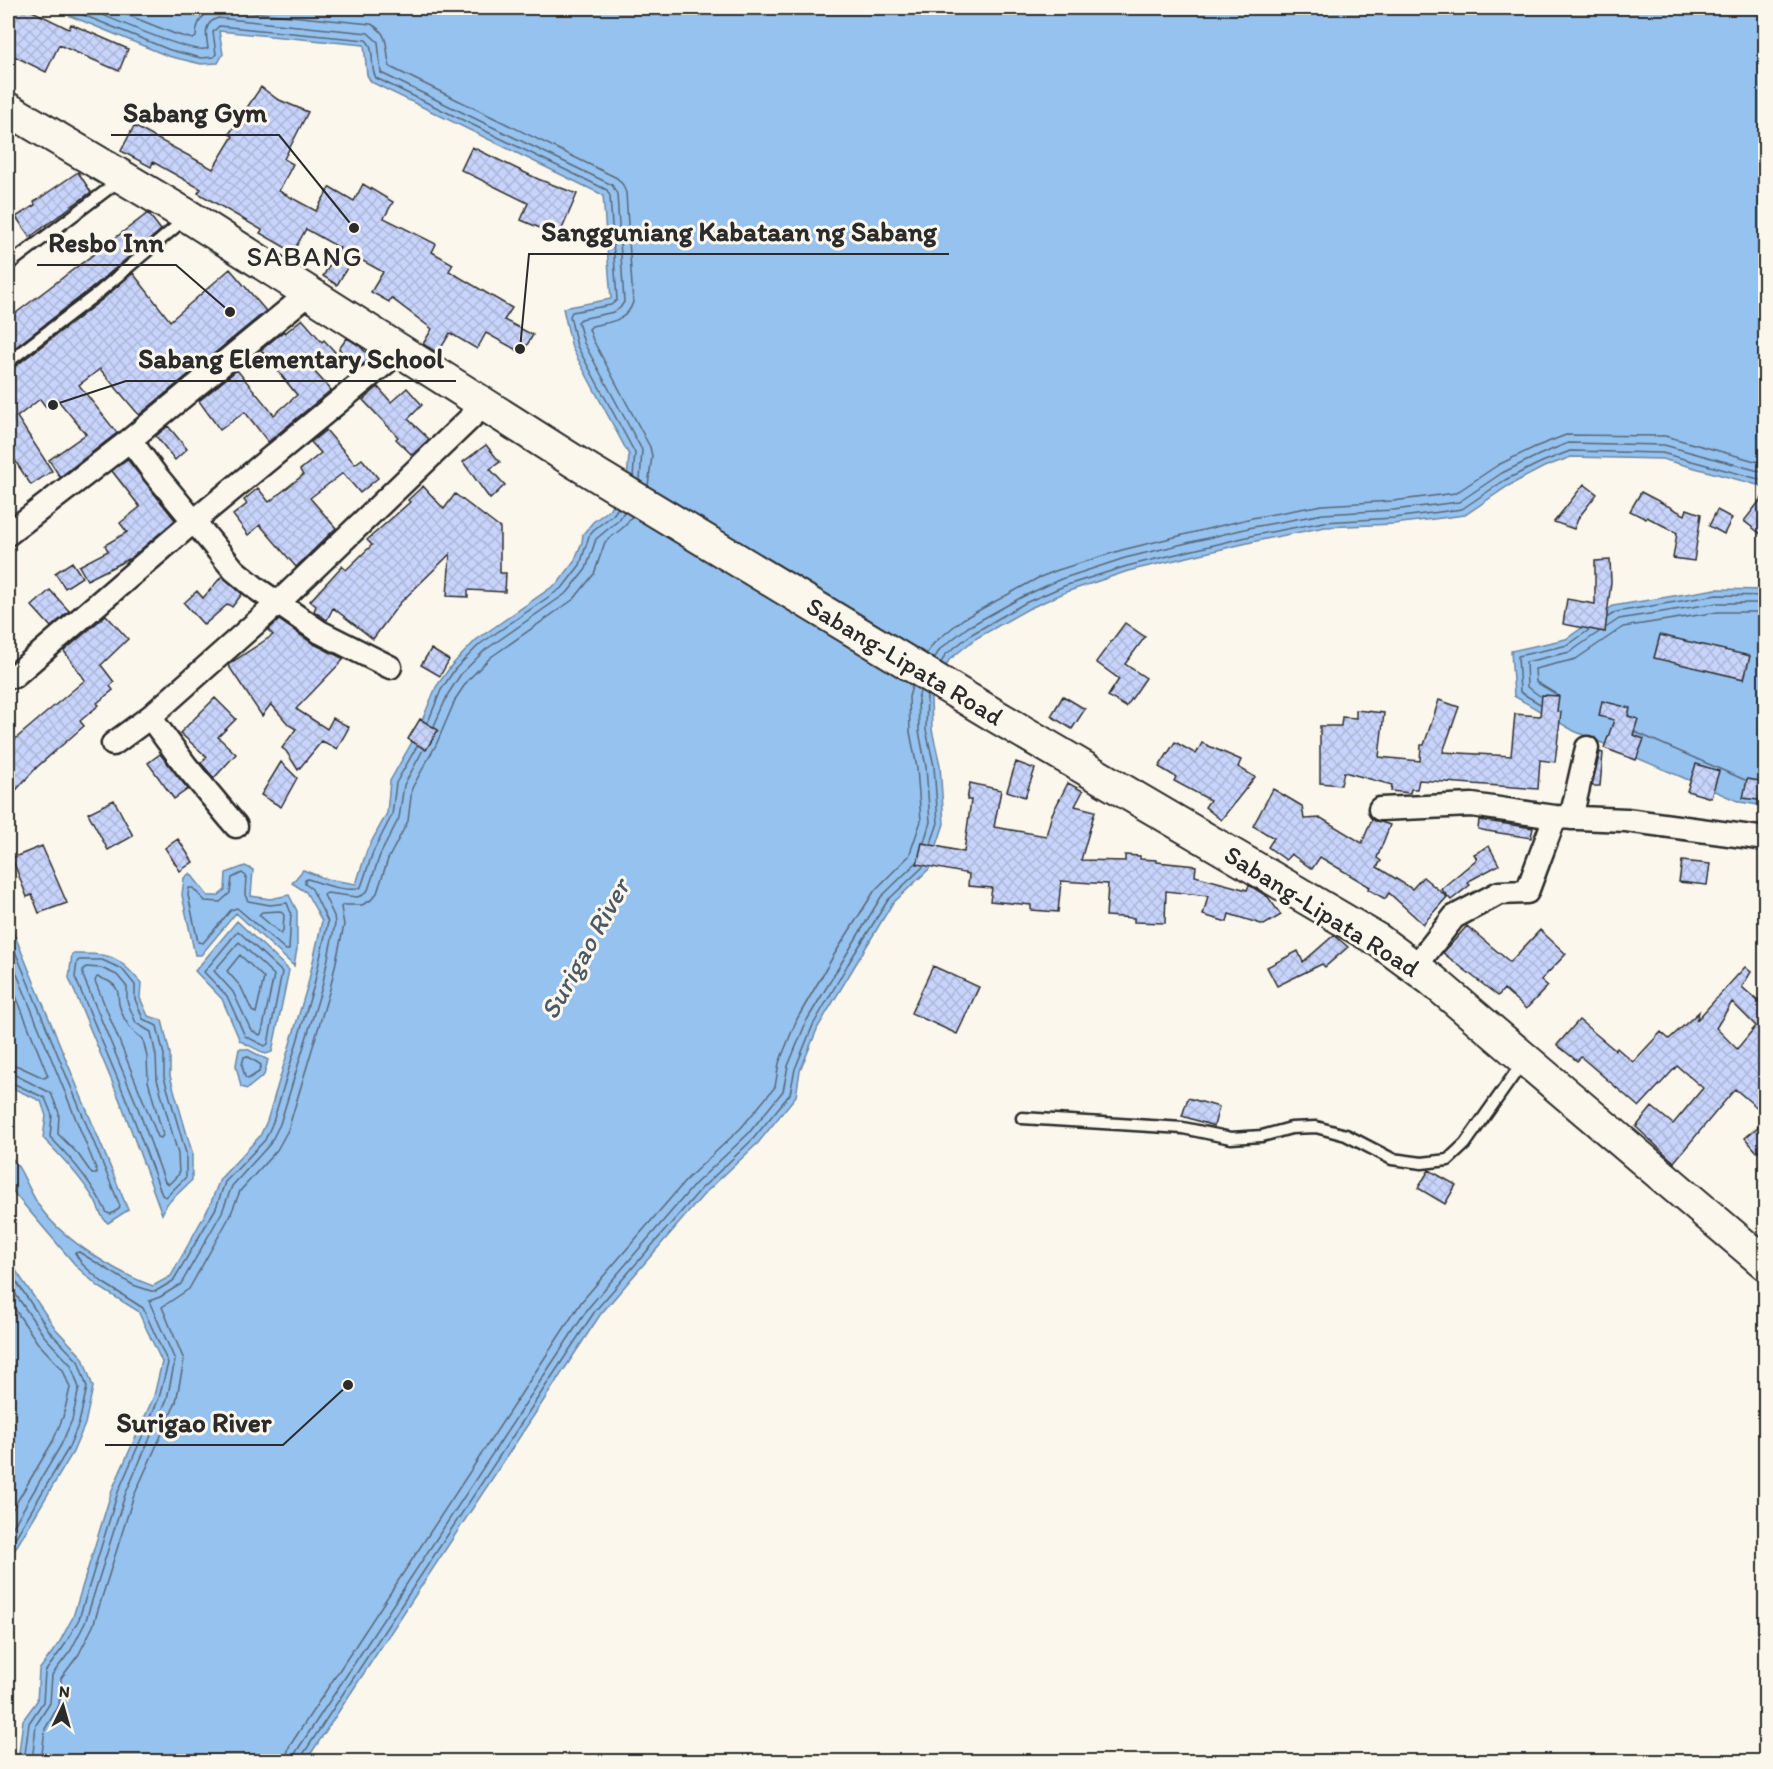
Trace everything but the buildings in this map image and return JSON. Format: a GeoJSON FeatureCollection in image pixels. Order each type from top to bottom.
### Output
{"type":"FeatureCollection","features":[{"type":"Feature","properties":{"kind":"main road","name":"Sabang-Lipata Road"},"geometry":{"type":"LineString","coordinates":[[8,109],[188,216],[572,460],[994,715],[1378,940],[1415,967],[1766,1264]]}},
{"type":"Feature","properties":{"kind":"street"},"geometry":{"type":"LineString","coordinates":[[8,534],[130,440],[309,293]]}},
{"type":"Feature","properties":{"kind":"street"},"geometry":{"type":"LineString","coordinates":[[14,676],[194,521],[401,350]]}},
{"type":"Feature","properties":{"kind":"street"},"geometry":{"type":"LineString","coordinates":[[113,744],[150,717],[277,604],[485,404]]}},
{"type":"Feature","properties":{"kind":"street"},"geometry":{"type":"LineString","coordinates":[[130,440],[234,570],[277,604],[320,632],[390,667]]}},
{"type":"Feature","properties":{"kind":"street"},"geometry":{"type":"LineString","coordinates":[[150,717],[186,766],[236,826]]}},
{"type":"Feature","properties":{"kind":"street"},"geometry":{"type":"LineString","coordinates":[[1415,967],[1454,917],[1499,893],[1527,892],[1563,818],[1587,748]]}},
{"type":"Feature","properties":{"kind":"street"},"geometry":{"type":"LineString","coordinates":[[1380,809],[1472,806],[1563,818],[1626,820],[1752,835],[1766,839]]}},
{"type":"Feature","properties":{"kind":"lane"},"geometry":{"type":"LineString","coordinates":[[8,265],[123,178]]}},
{"type":"Feature","properties":{"kind":"lane"},"geometry":{"type":"LineString","coordinates":[[8,362],[98,293],[188,216]]}},
{"type":"Feature","properties":{"kind":"lane"},"geometry":{"type":"LineString","coordinates":[[1022,1118],[1183,1128],[1231,1138],[1262,1136],[1291,1128],[1316,1127],[1346,1135],[1392,1159],[1431,1162],[1448,1160],[1465,1144],[1525,1059]]}},
{"type":"Feature","properties":{"kind":"water"},"geometry":{"type":"Polygon","coordinates":[[[51,8],[1765,8],[1765,487],[1662,459],[1571,457],[1544,467],[1508,486],[1465,515],[1394,524],[1325,527],[1128,571],[1066,592],[1028,609],[975,639],[949,660],[931,699],[932,730],[940,765],[944,824],[929,869],[892,904],[818,1027],[800,1071],[796,1096],[758,1143],[705,1193],[600,1315],[306,1761],[18,1761],[23,1720],[37,1701],[39,1670],[59,1643],[73,1617],[112,1490],[154,1396],[162,1362],[138,1311],[99,1287],[78,1268],[14,1193],[8,1181],[8,1154],[18,1166],[42,1210],[52,1222],[78,1244],[124,1273],[153,1286],[171,1276],[210,1205],[220,1179],[260,1136],[267,1121],[308,984],[322,921],[306,892],[292,883],[303,870],[326,879],[356,884],[367,850],[387,813],[390,781],[416,735],[436,687],[451,666],[476,640],[559,582],[574,562],[583,534],[593,522],[609,510],[627,479],[629,455],[572,348],[563,308],[611,299],[603,195],[371,82],[367,75],[364,45],[219,31],[223,54],[218,63],[201,64],[168,56],[51,8]]]}},
{"type":"Feature","properties":{"kind":"water"},"geometry":{"type":"Polygon","coordinates":[[[1716,589],[1765,590],[1765,806],[1740,802],[1574,731],[1514,696],[1511,651],[1566,639],[1613,606],[1716,589]]]}},
{"type":"Feature","properties":{"kind":"water"},"geometry":{"type":"Polygon","coordinates":[[[245,866],[253,870],[251,896],[270,899],[289,895],[297,911],[297,949],[294,966],[236,913],[201,955],[195,955],[182,895],[184,878],[190,873],[208,896],[218,896],[225,890],[226,873],[245,866]]]}},
{"type":"Feature","properties":{"kind":"water"},"geometry":{"type":"Polygon","coordinates":[[[8,919],[128,1210],[108,1223],[83,1182],[43,1138],[46,1116],[41,1101],[8,1086],[8,919]]]}},
{"type":"Feature","properties":{"kind":"water"},"geometry":{"type":"Polygon","coordinates":[[[237,921],[289,970],[272,1052],[266,1054],[240,1041],[222,999],[195,971],[237,921]]]}},
{"type":"Feature","properties":{"kind":"water"},"geometry":{"type":"Polygon","coordinates":[[[72,954],[104,955],[125,966],[141,983],[140,998],[148,1016],[162,1020],[170,1054],[170,1076],[192,1152],[192,1180],[167,1204],[162,1214],[123,1108],[69,978],[72,954]]]}},
{"type":"Feature","properties":{"kind":"water"},"geometry":{"type":"Polygon","coordinates":[[[239,1049],[247,1049],[268,1060],[264,1075],[247,1089],[241,1087],[236,1065],[239,1049]]]}},
{"type":"Feature","properties":{"kind":"water"},"geometry":{"type":"Polygon","coordinates":[[[8,1259],[55,1328],[83,1358],[93,1387],[85,1424],[73,1452],[8,1561],[8,1259]]]}},
{"type":"Feature","properties":{"kind":"place","name":"Sabang Gym"},"geometry":{"type":"Point","coordinates":[354,228]}},
{"type":"Feature","properties":{"kind":"place","name":"Resbo Inn"},"geometry":{"type":"Point","coordinates":[230,312]}},
{"type":"Feature","properties":{"kind":"place","name":"Sangguniang Kabataan ng Sabang"},"geometry":{"type":"Point","coordinates":[520,349]}},
{"type":"Feature","properties":{"kind":"place","name":"Sabang Elementary School"},"geometry":{"type":"Point","coordinates":[53,405]}},
{"type":"Feature","properties":{"kind":"place","name":"Surigao River"},"geometry":{"type":"Point","coordinates":[348,1385]}},
{"type":"Feature","properties":{"kind":"district","name":"SABANG"},"geometry":{"type":"Point","coordinates":[305,256]}}]}
